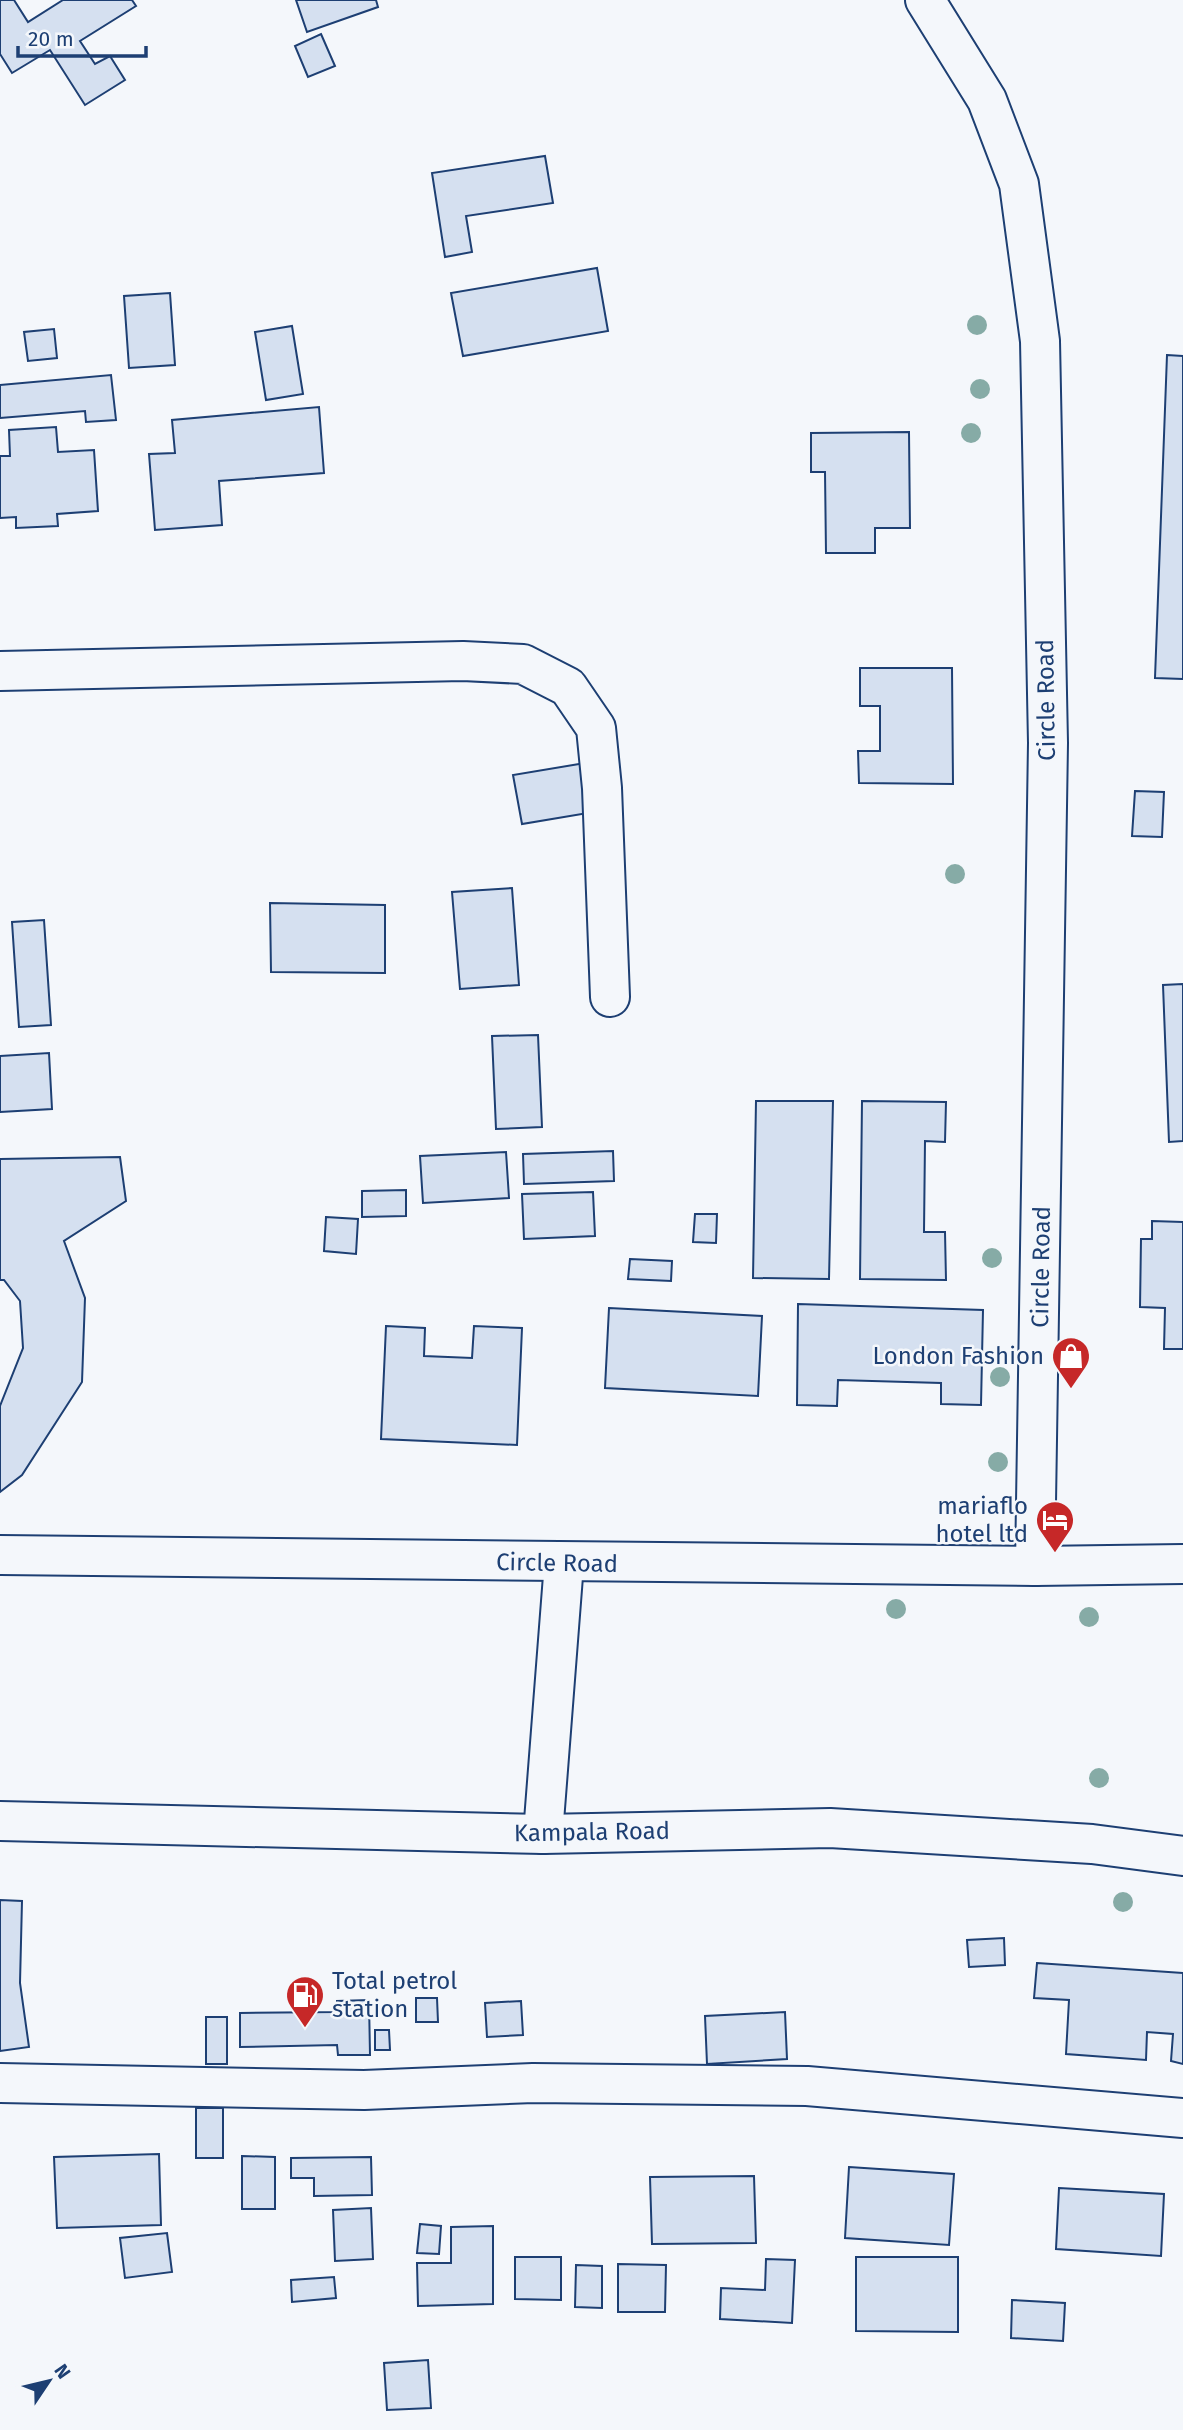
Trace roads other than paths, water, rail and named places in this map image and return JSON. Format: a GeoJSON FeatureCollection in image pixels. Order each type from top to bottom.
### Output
{"type":"FeatureCollection","features":[{"type":"Feature","properties":{"kind":"street","name":"Circle Road"},"geometry":{"type":"LineString","coordinates":[[0,1555],[1035,1566],[1048,743],[1040,341],[1019,184],[987,100],[925,0]]}},
{"type":"Feature","properties":{"kind":"street"},"geometry":{"type":"LineString","coordinates":[[0,671],[463,661],[523,664],[568,687],[596,728],[602,788],[610,997]]}},
{"type":"Feature","properties":{"kind":"street"},"geometry":{"type":"LineString","coordinates":[[543,1834],[564,1563]]}},
{"type":"Feature","properties":{"kind":"street"},"geometry":{"type":"LineString","coordinates":[[1035,1566],[1183,1564]]}},
{"type":"Feature","properties":{"kind":"street","name":"Kampala Road"},"geometry":{"type":"LineString","coordinates":[[0,1821],[543,1834],[830,1828],[1092,1844],[1183,1856]]}},
{"type":"Feature","properties":{"kind":"street"},"geometry":{"type":"LineString","coordinates":[[0,2083],[364,2090],[533,2083],[807,2086],[1183,2118]]}},
{"type":"Feature","properties":{"kind":"place","name":"London Fashion"},"geometry":{"type":"Point","coordinates":[1071,1390]}},
{"type":"Feature","properties":{"kind":"place","name":"mariaflo hotel ltd"},"geometry":{"type":"Point","coordinates":[1055,1554]}},
{"type":"Feature","properties":{"kind":"place","name":"Total petrol station"},"geometry":{"type":"Point","coordinates":[305,2029]}}]}
